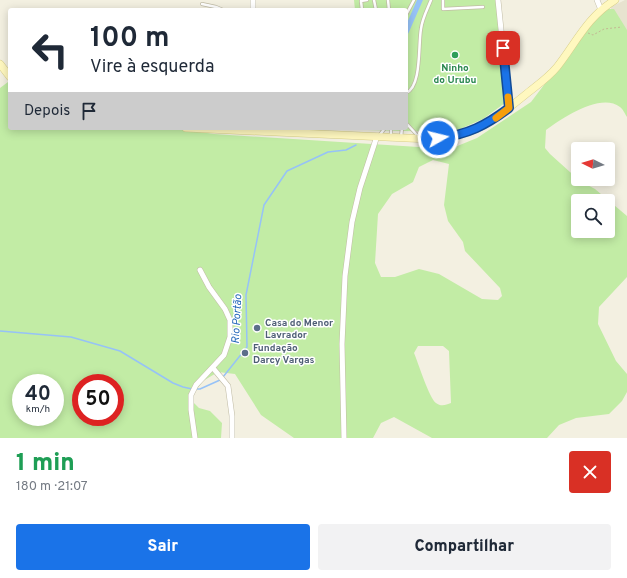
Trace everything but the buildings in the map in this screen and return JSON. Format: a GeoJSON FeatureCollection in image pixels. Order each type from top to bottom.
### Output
{"type":"FeatureCollection","features":[{"type":"Feature","properties":{"kind":"main road"},"geometry":{"type":"LineString","coordinates":[[249,130],[419,138],[438,138],[462,134],[481,127],[509,108],[547,78],[556,68],[581,32],[601,10],[615,0]]}},
{"type":"Feature","properties":{"kind":"main road"},"geometry":{"type":"LineString","coordinates":[[0,64],[8,74]]}},
{"type":"Feature","properties":{"kind":"street"},"geometry":{"type":"LineString","coordinates":[[498,0],[509,108]]}},
{"type":"Feature","properties":{"kind":"street"},"geometry":{"type":"LineString","coordinates":[[598,0],[601,10]]}},
{"type":"Feature","properties":{"kind":"street"},"geometry":{"type":"LineString","coordinates":[[344,438],[342,344],[345,276],[352,222],[360,188],[378,136]]}},
{"type":"Feature","properties":{"kind":"street"},"geometry":{"type":"LineString","coordinates":[[195,438],[191,410],[191,395],[196,385],[224,355],[230,337],[230,320],[225,309],[209,287],[200,270]]}},
{"type":"Feature","properties":{"kind":"street"},"geometry":{"type":"LineString","coordinates":[[213,368],[228,386],[232,416],[232,438]]}},
{"type":"Feature","properties":{"kind":"lane"},"geometry":{"type":"LineString","coordinates":[[362,8],[361,1],[367,0]]}},
{"type":"Feature","properties":{"kind":"lane"},"geometry":{"type":"LineString","coordinates":[[408,11],[414,0]]}},
{"type":"Feature","properties":{"kind":"lane"},"geometry":{"type":"LineString","coordinates":[[408,91],[412,88],[416,80],[420,29],[431,0]]}},
{"type":"Feature","properties":{"kind":"lane"},"geometry":{"type":"LineString","coordinates":[[443,0],[443,9],[484,7]]}},
{"type":"Feature","properties":{"kind":"lane"},"geometry":{"type":"LineString","coordinates":[[202,4],[218,8]]}},
{"type":"Feature","properties":{"kind":"lane"},"geometry":{"type":"LineString","coordinates":[[408,125],[419,138]]}},
{"type":"Feature","properties":{"kind":"lane"},"geometry":{"type":"LineString","coordinates":[[378,136],[382,130]]}},
{"type":"Feature","properties":{"kind":"lane"},"geometry":{"type":"LineString","coordinates":[[391,130],[391,137]]}},
{"type":"Feature","properties":{"kind":"lane"},"geometry":{"type":"LineString","coordinates":[[402,130],[402,137]]}},
{"type":"Feature","properties":{"kind":"path"},"geometry":{"type":"LineString","coordinates":[[581,32],[593,35],[604,29],[622,27]]}},
{"type":"Feature","properties":{"kind":"shaded area"},"geometry":{"type":"Polygon","coordinates":[[[627,0],[627,39],[611,14],[611,7],[627,0]]]}},
{"type":"Feature","properties":{"kind":"green space","name":"Ninho do Urubu"},"geometry":{"type":"Polygon","coordinates":[[[354,0],[496,0],[509,100],[483,119],[460,129],[443,132],[367,130],[408,130],[408,8],[355,8],[354,0]]]}},
{"type":"Feature","properties":{"kind":"green space"},"geometry":{"type":"Polygon","coordinates":[[[604,9],[614,9],[627,30],[627,117],[621,108],[612,103],[603,103],[582,108],[571,113],[546,130],[545,148],[571,173],[571,186],[589,186],[601,194],[571,194],[571,238],[615,238],[615,206],[627,216],[627,277],[599,307],[598,324],[616,361],[627,374],[627,392],[622,401],[609,414],[576,418],[559,425],[547,438],[432,438],[394,417],[381,423],[373,438],[294,438],[261,415],[235,374],[218,372],[203,381],[193,394],[193,402],[199,408],[210,411],[222,423],[221,438],[0,438],[0,88],[8,82],[8,130],[187,130],[214,134],[450,149],[477,138],[531,102],[595,18],[604,9]],[[433,160],[419,167],[413,182],[392,194],[378,214],[375,263],[381,277],[395,277],[419,269],[439,274],[482,299],[498,300],[502,296],[500,288],[465,251],[463,242],[448,221],[444,205],[449,164],[433,160]],[[418,346],[414,353],[433,400],[440,405],[451,403],[449,351],[443,346],[418,346]]]}},
{"type":"Feature","properties":{"kind":"waterway","name":"Rio Portão"},"geometry":{"type":"LineString","coordinates":[[408,27],[420,0]]}},
{"type":"Feature","properties":{"kind":"waterway","name":"Rio Portão"},"geometry":{"type":"LineString","coordinates":[[223,377],[247,347],[246,295],[264,205],[287,171],[328,152],[346,150],[356,145]]}},
{"type":"Feature","properties":{"kind":"waterway","name":"Rio Portão"},"geometry":{"type":"LineString","coordinates":[[0,331],[71,337],[120,351],[173,383],[192,389]]}},
{"type":"Feature","properties":{"kind":"waterway","name":"Rio Portão"},"geometry":{"type":"LineString","coordinates":[[196,389],[200,389],[220,380]]}},
{"type":"Feature","properties":{"kind":"slow traffic"},"geometry":{"type":"LineString","coordinates":[[496,118],[509,108],[508,97]]}},
{"type":"Feature","properties":{"kind":"place","name":"Ninho do Urubu"},"geometry":{"type":"Point","coordinates":[455,55]}},
{"type":"Feature","properties":{"kind":"place","name":"Casa do Menor Lavrador"},"geometry":{"type":"Point","coordinates":[257,328]}},
{"type":"Feature","properties":{"kind":"place","name":"Fundação Darcy Vargas"},"geometry":{"type":"Point","coordinates":[245,353]}},
{"type":"Feature","properties":{"kind":"route"},"geometry":{"type":"LineString","coordinates":[[438,138],[454,137],[472,131],[481,127],[509,108],[503,48]]}}]}
